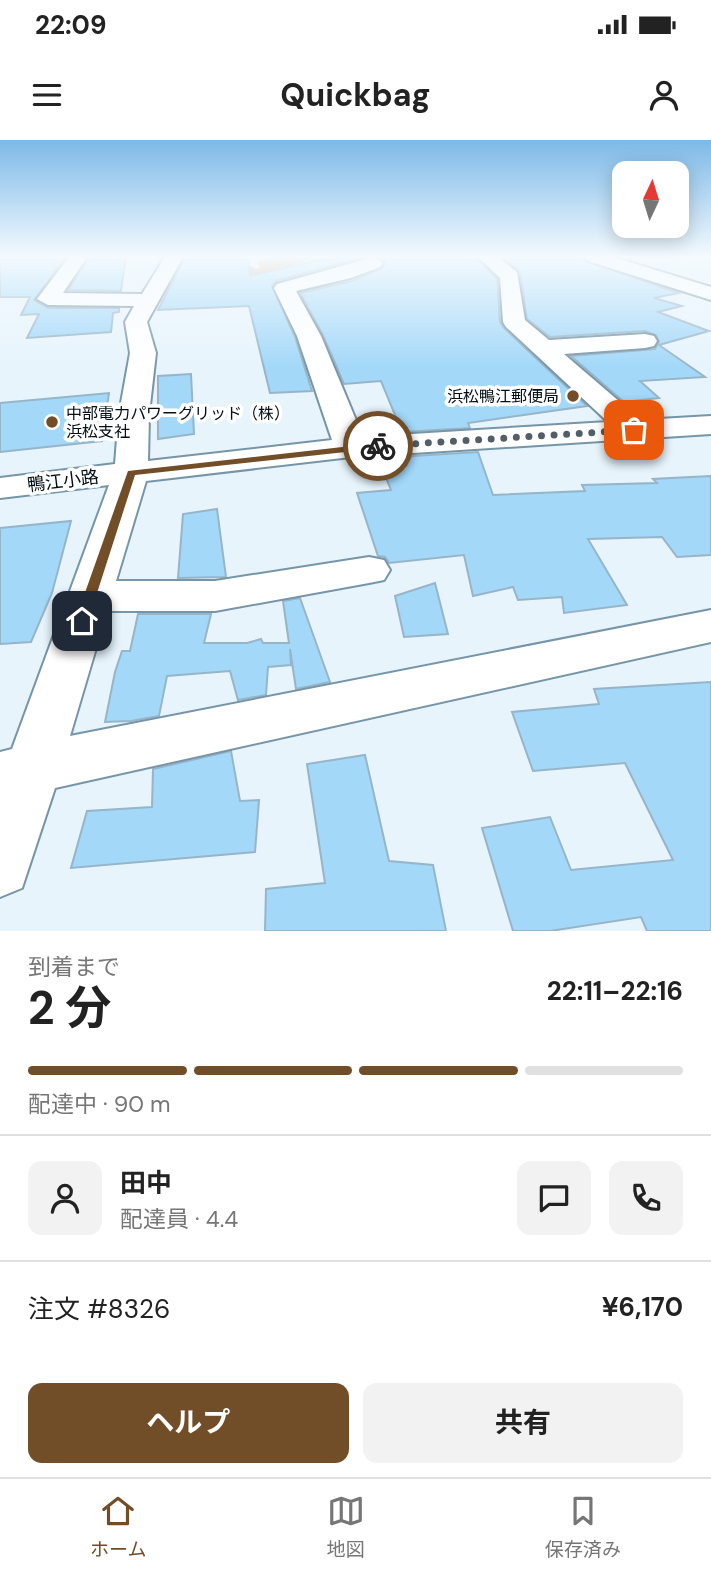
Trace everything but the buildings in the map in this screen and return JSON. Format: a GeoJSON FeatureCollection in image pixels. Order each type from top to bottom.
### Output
{"type":"FeatureCollection","features":[{"type":"Feature","properties":{"kind":"street"},"geometry":{"type":"LineString","coordinates":[[52,294],[48,299],[148,300]]}},
{"type":"Feature","properties":{"kind":"street"},"geometry":{"type":"LineString","coordinates":[[0,866],[16,773],[90,596],[131,473],[134,414],[143,353],[136,322],[152,294]]}},
{"type":"Feature","properties":{"kind":"street"},"geometry":{"type":"LineString","coordinates":[[287,294],[309,336],[351,447]]}},
{"type":"Feature","properties":{"kind":"street"},"geometry":{"type":"LineString","coordinates":[[513,294],[514,322],[634,430]]}},
{"type":"Feature","properties":{"kind":"street"},"geometry":{"type":"LineString","coordinates":[[542,348],[645,341]]}},
{"type":"Feature","properties":{"kind":"street","name":"鴨江小路"},"geometry":{"type":"LineString","coordinates":[[0,488],[351,447],[711,425]]}},
{"type":"Feature","properties":{"kind":"street"},"geometry":{"type":"LineString","coordinates":[[90,596],[215,596],[369,570]]}},
{"type":"Feature","properties":{"kind":"street"},"geometry":{"type":"LineString","coordinates":[[16,773],[711,626]]}},
{"type":"Feature","properties":{"kind":"way so far"},"geometry":{"type":"LineString","coordinates":[[378,446],[634,430]]}},
{"type":"Feature","properties":{"kind":"place","name":"浜松鴨江郵便局"},"geometry":{"type":"Point","coordinates":[573,396]}},
{"type":"Feature","properties":{"kind":"place","name":"中部電力パワーグリッド（株） 浜松支社"},"geometry":{"type":"Point","coordinates":[52,422]}},
{"type":"Feature","properties":{"kind":"route"},"geometry":{"type":"LineString","coordinates":[[82,621],[131,473],[378,446]]}}]}
